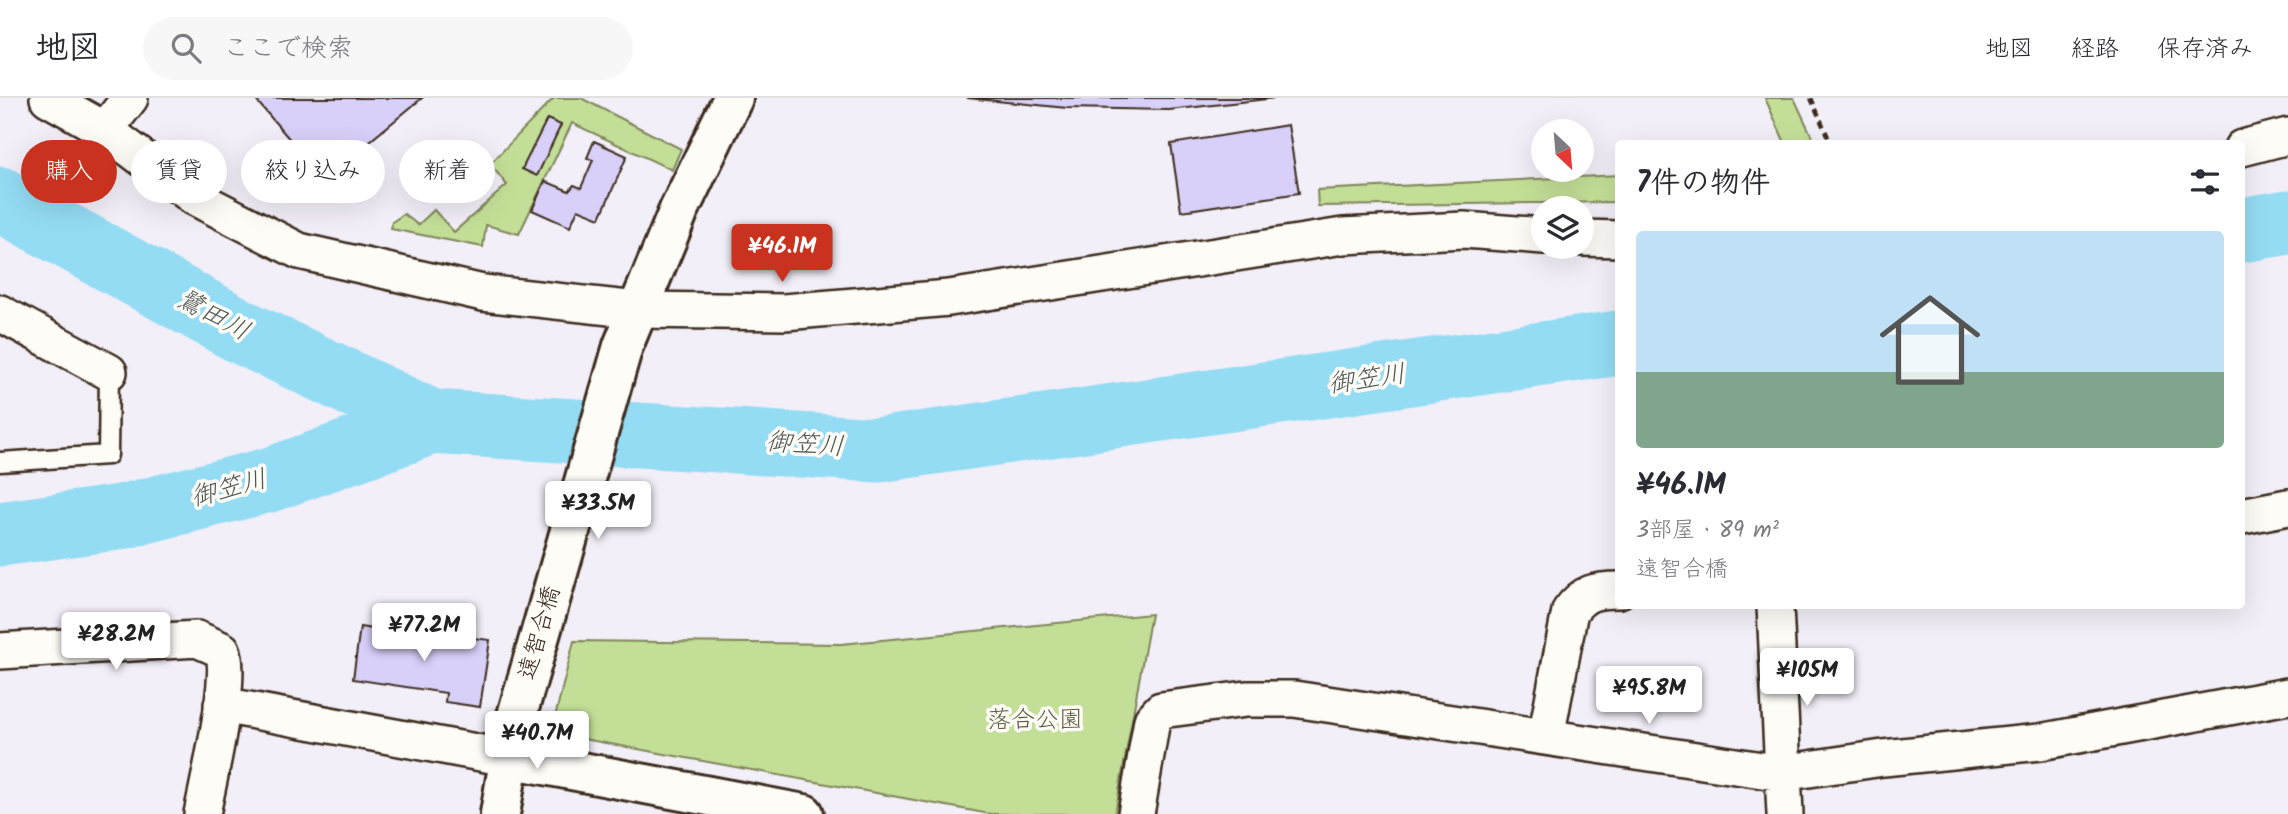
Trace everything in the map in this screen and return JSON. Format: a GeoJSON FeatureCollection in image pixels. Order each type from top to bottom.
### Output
{"type":"FeatureCollection","features":[{"type":"Feature","properties":{"kind":"street"},"geometry":{"type":"LineString","coordinates":[[48,98],[106,130],[194,197],[299,251],[483,293],[637,310],[784,312],[949,298],[1343,236],[1464,230],[1531,235]]}},
{"type":"Feature","properties":{"kind":"street"},"geometry":{"type":"LineString","coordinates":[[106,130],[130,98]]}},
{"type":"Feature","properties":{"kind":"street","name":"遠智合橋"},"geometry":{"type":"LineString","coordinates":[[500,814],[516,719],[623,346],[679,210],[733,98]]}},
{"type":"Feature","properties":{"kind":"street"},"geometry":{"type":"LineString","coordinates":[[2245,147],[2288,136]]}},
{"type":"Feature","properties":{"kind":"street"},"geometry":{"type":"LineString","coordinates":[[1594,238],[1615,239]]}},
{"type":"Feature","properties":{"kind":"street"},"geometry":{"type":"LineString","coordinates":[[0,313],[108,372]]}},
{"type":"Feature","properties":{"kind":"street"},"geometry":{"type":"LineString","coordinates":[[2245,515],[2288,507]]}},
{"type":"Feature","properties":{"kind":"street"},"geometry":{"type":"LineString","coordinates":[[1546,737],[1570,611],[1580,597],[1595,590],[1615,590]]}},
{"type":"Feature","properties":{"kind":"street"},"geometry":{"type":"LineString","coordinates":[[1775,609],[1784,814]]}},
{"type":"Feature","properties":{"kind":"street"},"geometry":{"type":"LineString","coordinates":[[0,651],[197,639],[222,650],[226,657],[222,705],[202,814]]}},
{"type":"Feature","properties":{"kind":"street"},"geometry":{"type":"LineString","coordinates":[[1136,814],[1152,720],[1161,710],[1246,699],[1294,699],[1782,773],[1883,758],[2040,742],[2288,696]]}},
{"type":"Feature","properties":{"kind":"street"},"geometry":{"type":"LineString","coordinates":[[222,705],[804,814]]}},
{"type":"Feature","properties":{"kind":"lane"},"geometry":{"type":"LineString","coordinates":[[0,462],[108,455],[108,372]]}},
{"type":"Feature","properties":{"kind":"path"},"geometry":{"type":"LineString","coordinates":[[1811,98],[1829,140]]}},
{"type":"Feature","properties":{"kind":"green space"},"geometry":{"type":"Polygon","coordinates":[[[554,98],[581,98],[681,149],[672,170],[572,123],[519,234],[486,225],[483,247],[391,229],[392,222],[404,214],[418,225],[434,210],[454,232],[487,203],[495,203],[495,196],[507,185],[495,170],[495,159],[554,98]]]}},
{"type":"Feature","properties":{"kind":"green space"},"geometry":{"type":"Polygon","coordinates":[[[1765,98],[1794,98],[1814,140],[1784,140],[1765,98]]]}},
{"type":"Feature","properties":{"kind":"green space"},"geometry":{"type":"Polygon","coordinates":[[[1615,175],[1615,202],[1594,202],[1594,196],[1531,196],[1531,203],[1318,206],[1317,190],[1531,179],[1531,182],[1594,182],[1594,176],[1615,175]]]}},
{"type":"Feature","properties":{"kind":"green space","name":"落合公園"},"geometry":{"type":"Polygon","coordinates":[[[1151,614],[1115,814],[990,814],[551,733],[574,641],[841,644],[1151,614]]]}},
{"type":"Feature","properties":{"kind":"building"},"geometry":{"type":"Polygon","coordinates":[[[254,98],[422,98],[371,140],[290,140],[254,98]]]}},
{"type":"Feature","properties":{"kind":"building"},"geometry":{"type":"Polygon","coordinates":[[[967,98],[1276,98],[1169,110],[1067,108],[967,98]]]}},
{"type":"Feature","properties":{"kind":"building"},"geometry":{"type":"Polygon","coordinates":[[[547,119],[561,125],[537,176],[522,169],[547,119]]]}},
{"type":"Feature","properties":{"kind":"building"},"geometry":{"type":"Polygon","coordinates":[[[1288,125],[1299,193],[1181,211],[1171,144],[1288,125]]]}},
{"type":"Feature","properties":{"kind":"building"},"geometry":{"type":"Polygon","coordinates":[[[594,141],[627,156],[600,218],[578,209],[570,227],[532,210],[545,181],[569,191],[574,185],[581,188],[593,160],[587,158],[594,141]]]}},
{"type":"Feature","properties":{"kind":"building"},"geometry":{"type":"Polygon","coordinates":[[[360,627],[432,638],[433,633],[490,640],[480,707],[445,702],[446,693],[353,679],[360,627]]]}},
{"type":"Feature","properties":{"kind":"waterway","name":"鷺田川"},"geometry":{"type":"LineString","coordinates":[[0,199],[242,332],[432,422]]}},
{"type":"Feature","properties":{"kind":"waterway","name":"御笠川"},"geometry":{"type":"LineString","coordinates":[[2245,229],[2288,222]]}},
{"type":"Feature","properties":{"kind":"waterway","name":"御笠川"},"geometry":{"type":"LineString","coordinates":[[0,534],[121,517],[269,480],[432,422],[878,450],[1615,344]]}}]}
